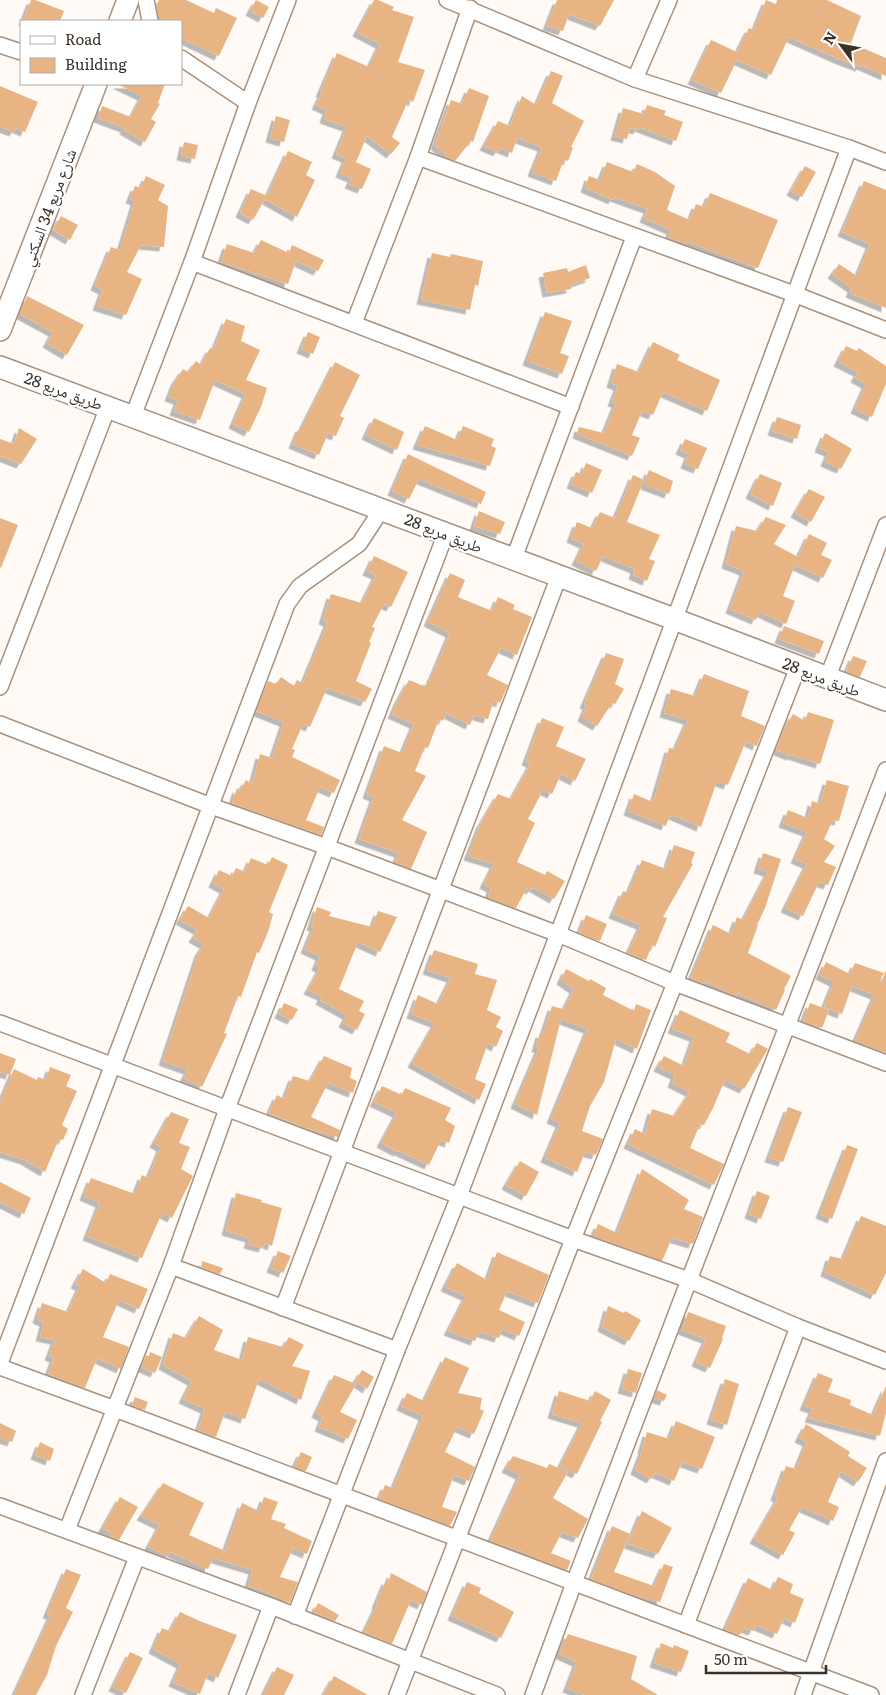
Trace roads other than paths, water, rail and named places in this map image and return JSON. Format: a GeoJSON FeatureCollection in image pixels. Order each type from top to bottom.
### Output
{"type":"FeatureCollection","features":[{"type":"Feature","properties":{"kind":"street"},"geometry":{"type":"LineString","coordinates":[[120,20],[128,0]]}},
{"type":"Feature","properties":{"kind":"street"},"geometry":{"type":"LineString","coordinates":[[146,0],[150,20]]}},
{"type":"Feature","properties":{"kind":"street"},"geometry":{"type":"LineString","coordinates":[[133,416],[192,262],[248,103],[288,0]]}},
{"type":"Feature","properties":{"kind":"street"},"geometry":{"type":"LineString","coordinates":[[447,0],[470,8],[635,79],[849,148],[886,162]]}},
{"type":"Feature","properties":{"kind":"street"},"geometry":{"type":"LineString","coordinates":[[635,79],[669,0]]}},
{"type":"Feature","properties":{"kind":"street"},"geometry":{"type":"LineString","coordinates":[[354,323],[418,157],[470,8]]}},
{"type":"Feature","properties":{"kind":"street"},"geometry":{"type":"LineString","coordinates":[[0,45],[20,52]]}},
{"type":"Feature","properties":{"kind":"street"},"geometry":{"type":"LineString","coordinates":[[182,59],[248,103]]}},
{"type":"Feature","properties":{"kind":"street","name":"شارع مربع 34 السكني"},"geometry":{"type":"LineString","coordinates":[[0,330],[95,85]]}},
{"type":"Feature","properties":{"kind":"street"},"geometry":{"type":"LineString","coordinates":[[296,1616],[397,1350],[459,1196],[558,934],[849,148]]}},
{"type":"Feature","properties":{"kind":"street"},"geometry":{"type":"LineString","coordinates":[[418,157],[794,294],[886,330]]}},
{"type":"Feature","properties":{"kind":"street"},"geometry":{"type":"LineString","coordinates":[[514,558],[634,237]]}},
{"type":"Feature","properties":{"kind":"street"},"geometry":{"type":"LineString","coordinates":[[192,262],[571,407]]}},
{"type":"Feature","properties":{"kind":"street","name":"طريق مربع 28"},"geometry":{"type":"LineString","coordinates":[[0,367],[674,618],[827,679],[886,700]]}},
{"type":"Feature","properties":{"kind":"street"},"geometry":{"type":"LineString","coordinates":[[0,687],[108,407]]}},
{"type":"Feature","properties":{"kind":"street"},"geometry":{"type":"LineString","coordinates":[[0,1363],[287,604],[300,586],[359,544],[382,509]]}},
{"type":"Feature","properties":{"kind":"street"},"geometry":{"type":"LineString","coordinates":[[827,679],[886,524]]}},
{"type":"Feature","properties":{"kind":"street"},"geometry":{"type":"LineString","coordinates":[[67,1530],[171,1266],[227,1109],[446,533]]}},
{"type":"Feature","properties":{"kind":"street"},"geometry":{"type":"LineString","coordinates":[[283,1308],[559,576]]}},
{"type":"Feature","properties":{"kind":"street"},"geometry":{"type":"LineString","coordinates":[[397,1695],[572,1239],[675,983],[798,667]]}},
{"type":"Feature","properties":{"kind":"street"},"geometry":{"type":"LineString","coordinates":[[0,724],[211,806],[327,847],[558,934],[675,983],[886,1063]]}},
{"type":"Feature","properties":{"kind":"street"},"geometry":{"type":"LineString","coordinates":[[533,1695],[689,1280],[886,770]]}},
{"type":"Feature","properties":{"kind":"street"},"geometry":{"type":"LineString","coordinates":[[0,1023],[572,1239],[689,1280],[798,1327],[886,1361]]}},
{"type":"Feature","properties":{"kind":"street"},"geometry":{"type":"LineString","coordinates":[[171,1266],[397,1350]]}},
{"type":"Feature","properties":{"kind":"street"},"geometry":{"type":"LineString","coordinates":[[686,1625],[798,1327]]}},
{"type":"Feature","properties":{"kind":"street"},"geometry":{"type":"LineString","coordinates":[[0,1367],[871,1695]]}},
{"type":"Feature","properties":{"kind":"street"},"geometry":{"type":"LineString","coordinates":[[803,1695],[886,1461]]}},
{"type":"Feature","properties":{"kind":"street"},"geometry":{"type":"LineString","coordinates":[[0,1506],[271,1606],[497,1695]]}},
{"type":"Feature","properties":{"kind":"street"},"geometry":{"type":"LineString","coordinates":[[83,1695],[137,1557]]}},
{"type":"Feature","properties":{"kind":"street"},"geometry":{"type":"LineString","coordinates":[[237,1695],[271,1606]]}}]}
